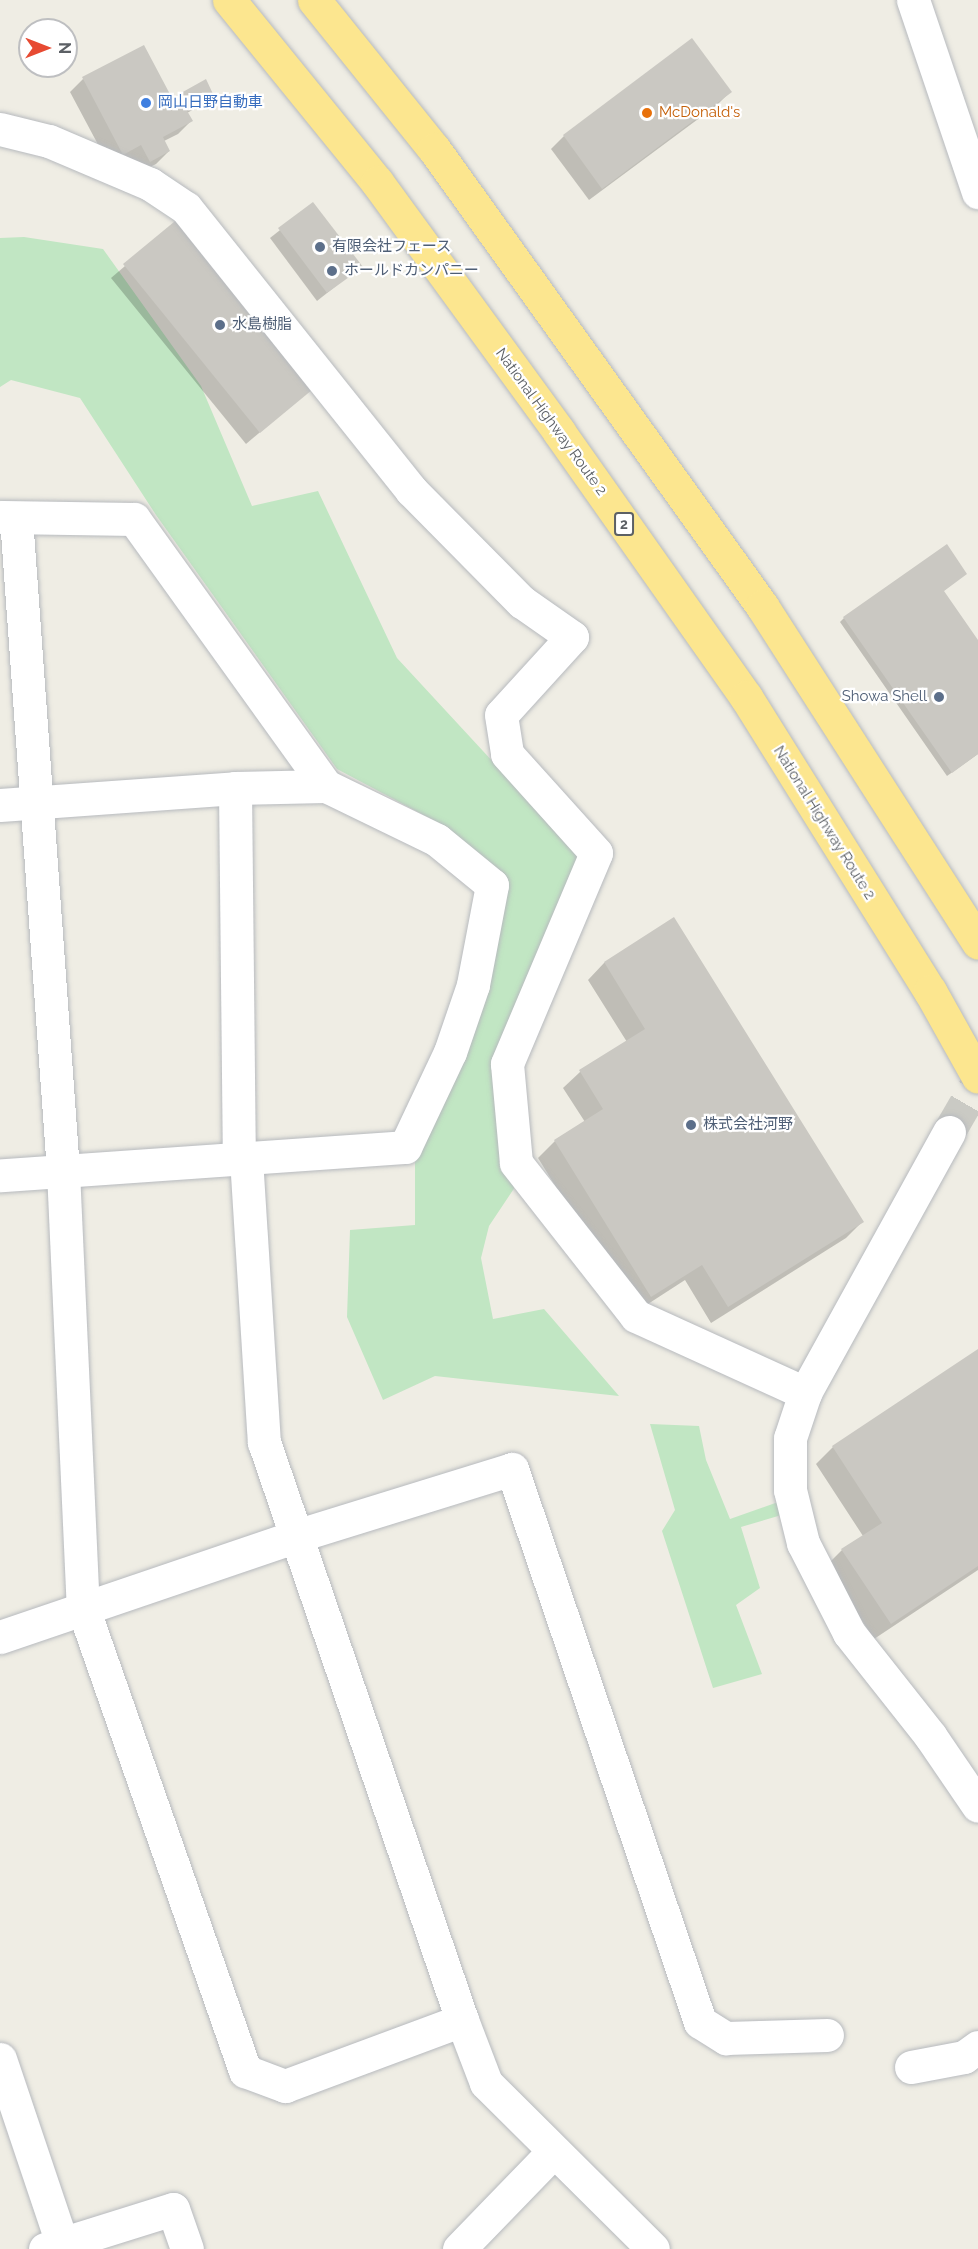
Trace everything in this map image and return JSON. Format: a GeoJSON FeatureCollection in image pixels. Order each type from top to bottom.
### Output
{"type":"FeatureCollection","features":[{"type":"Feature","properties":{"kind":"highway","name":"National Highway Route 2"},"geometry":{"type":"LineString","coordinates":[[229,0],[377,182],[559,432],[739,688],[930,991],[978,1077]]}},
{"type":"Feature","properties":{"kind":"highway"},"geometry":{"type":"LineString","coordinates":[[314,0],[434,149],[762,606],[978,943]]}},
{"type":"Feature","properties":{"kind":"street"},"geometry":{"type":"LineString","coordinates":[[913,0],[978,192]]}},
{"type":"Feature","properties":{"kind":"street"},"geometry":{"type":"LineString","coordinates":[[0,129],[49,141],[150,184],[186,208],[411,490],[522,602],[572,637],[501,715],[507,754],[596,853],[507,1064],[516,1163],[636,1316],[805,1393]]}},
{"type":"Feature","properties":{"kind":"street"},"geometry":{"type":"LineString","coordinates":[[326,786],[134,519],[8,517],[36,802],[63,1171],[83,1608],[244,2071],[285,2086],[462,2019]]}},
{"type":"Feature","properties":{"kind":"street"},"geometry":{"type":"LineString","coordinates":[[0,805],[235,788],[326,786],[437,840],[492,885],[473,985],[450,1052],[405,1147],[0,1175]]}},
{"type":"Feature","properties":{"kind":"street"},"geometry":{"type":"LineString","coordinates":[[235,788],[243,1159],[264,1442],[486,2083],[653,2249]]}},
{"type":"Feature","properties":{"kind":"street"},"geometry":{"type":"LineString","coordinates":[[949,1132],[805,1393],[790,1438],[790,1490],[803,1543],[849,1633],[932,1737],[978,1806]]}},
{"type":"Feature","properties":{"kind":"street"},"geometry":{"type":"LineString","coordinates":[[0,1637],[296,1536],[512,1469],[700,2022],[726,2038],[827,2035]]}},
{"type":"Feature","properties":{"kind":"street"},"geometry":{"type":"LineString","coordinates":[[911,2067],[964,2057],[978,2047]]}},
{"type":"Feature","properties":{"kind":"street"},"geometry":{"type":"LineString","coordinates":[[0,2059],[53,2246],[173,2209],[187,2249]]}},
{"type":"Feature","properties":{"kind":"street"},"geometry":{"type":"LineString","coordinates":[[459,2249],[554,2151]]}},
{"type":"Feature","properties":{"kind":"green space"},"geometry":{"type":"Polygon","coordinates":[[[24,237],[103,249],[201,386],[252,506],[318,491],[397,658],[581,857],[494,1060],[515,1187],[489,1226],[481,1258],[493,1319],[544,1309],[619,1396],[435,1376],[383,1400],[347,1317],[350,1230],[415,1225],[415,1159],[504,884],[448,828],[337,769],[156,515],[80,398],[11,380],[0,387],[0,238],[24,237]]]}},
{"type":"Feature","properties":{"kind":"green space"},"geometry":{"type":"Polygon","coordinates":[[[650,1424],[699,1426],[706,1460],[730,1519],[781,1501],[785,1514],[741,1527],[760,1588],[736,1605],[762,1674],[713,1688],[662,1531],[675,1510],[650,1424]]]}},
{"type":"Feature","properties":{"kind":"building","name":"McDonald's"},"geometry":{"type":"Polygon","coordinates":[[[692,38],[732,92],[602,189],[563,135],[692,38]]]}},
{"type":"Feature","properties":{"kind":"building","name":"岡山日野自動車"},"geometry":{"type":"Polygon","coordinates":[[[144,45],[172,98],[206,79],[213,94],[186,109],[193,121],[163,137],[170,151],[150,162],[141,145],[123,155],[82,77],[144,45]]]}},
{"type":"Feature","properties":{"kind":"building","name":"有限会社フェース"},"geometry":{"type":"Polygon","coordinates":[[[313,202],[363,267],[327,293],[278,228],[313,202]]]}},
{"type":"Feature","properties":{"kind":"building","name":"水島樹脂"},"geometry":{"type":"Polygon","coordinates":[[[180,217],[318,385],[260,433],[123,264],[180,217]]]}},
{"type":"Feature","properties":{"kind":"building","name":"Showa Shell"},"geometry":{"type":"Polygon","coordinates":[[[947,544],[967,574],[944,591],[978,640],[978,754],[952,773],[843,617],[947,544]]]}},
{"type":"Feature","properties":{"kind":"building","name":"株式会社河野"},"geometry":{"type":"Polygon","coordinates":[[[674,917],[864,1222],[728,1307],[702,1265],[651,1297],[554,1140],[603,1109],[579,1070],[645,1029],[604,962],[674,917]]]}},
{"type":"Feature","properties":{"kind":"building"},"geometry":{"type":"Polygon","coordinates":[[[978,1349],[978,1566],[891,1624],[841,1549],[882,1523],[832,1446],[978,1349]]]}},
{"type":"Feature","properties":{"kind":"tunnel"},"geometry":{"type":"LineString","coordinates":[[949,1132],[978,1082]]}},
{"type":"Feature","properties":{"kind":"place","name":"岡山日野自動車"},"geometry":{"type":"Point","coordinates":[146,103]}},
{"type":"Feature","properties":{"kind":"place","name":"McDonald's"},"geometry":{"type":"Point","coordinates":[647,113]}},
{"type":"Feature","properties":{"kind":"place","name":"有限会社フェース"},"geometry":{"type":"Point","coordinates":[320,247]}},
{"type":"Feature","properties":{"kind":"place","name":"ホールドカンパニー"},"geometry":{"type":"Point","coordinates":[332,271]}},
{"type":"Feature","properties":{"kind":"place","name":"水島樹脂"},"geometry":{"type":"Point","coordinates":[220,325]}},
{"type":"Feature","properties":{"kind":"place","name":"Showa Shell"},"geometry":{"type":"Point","coordinates":[939,697]}},
{"type":"Feature","properties":{"kind":"place","name":"株式会社河野"},"geometry":{"type":"Point","coordinates":[691,1125]}}]}
